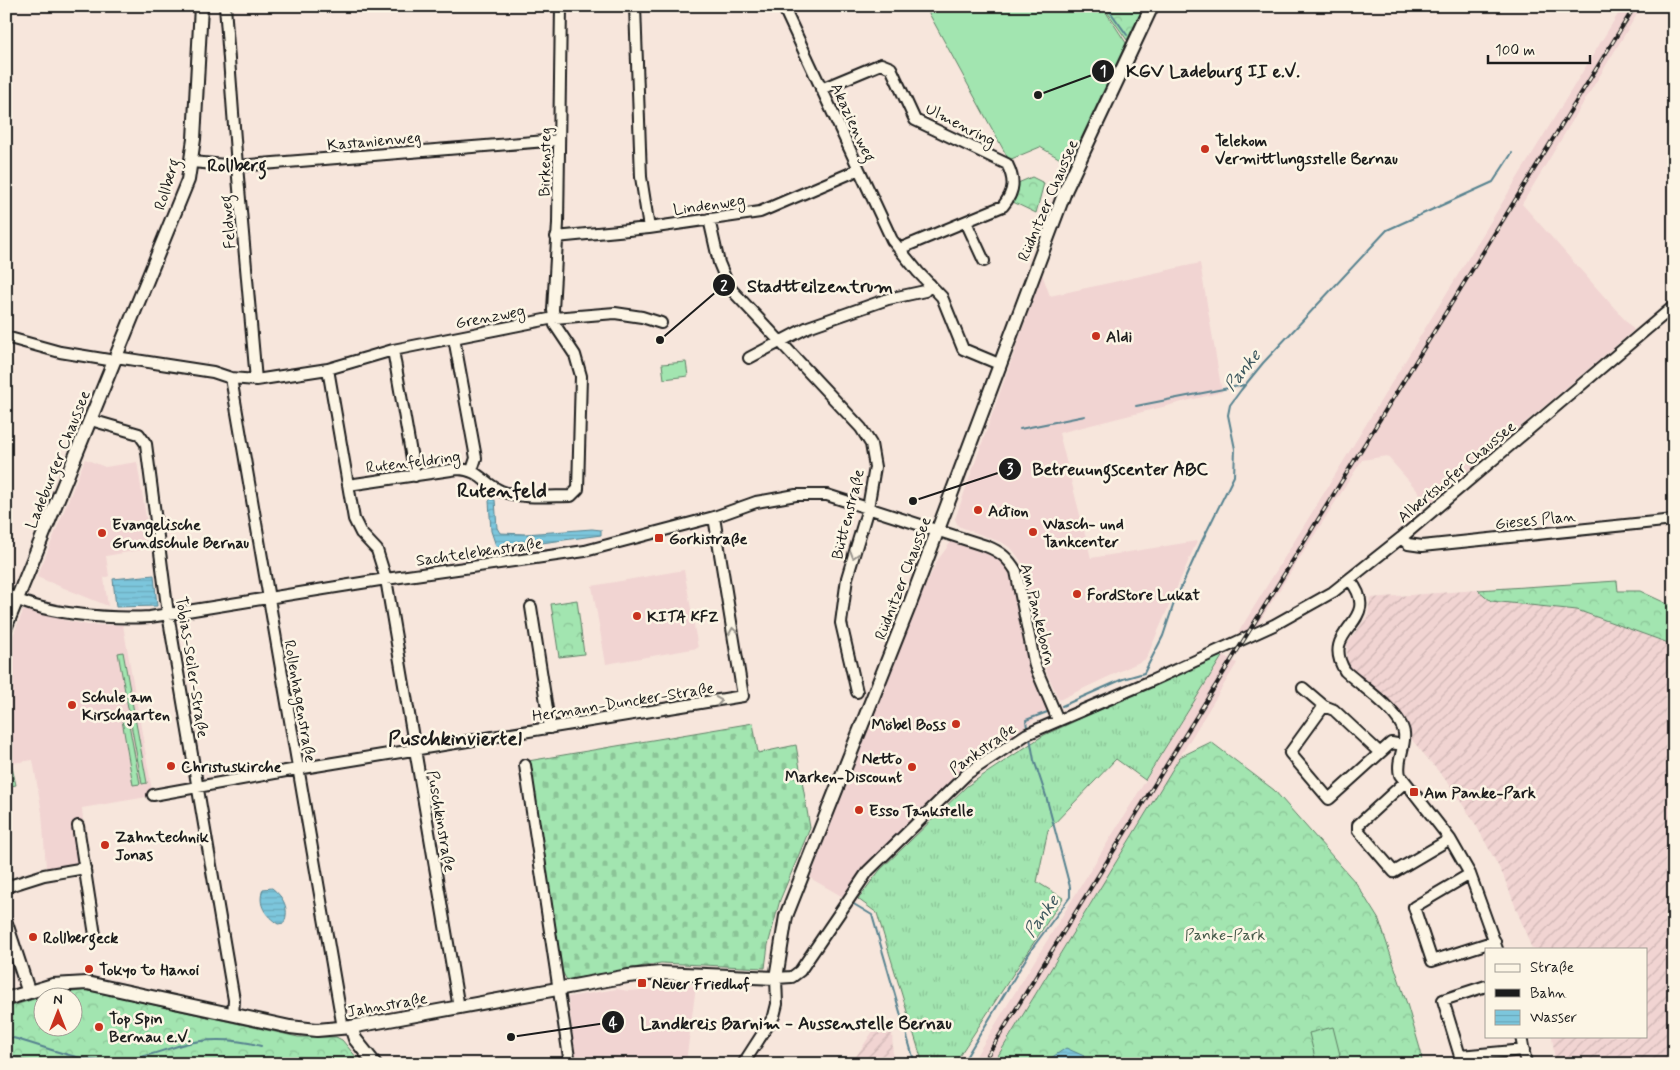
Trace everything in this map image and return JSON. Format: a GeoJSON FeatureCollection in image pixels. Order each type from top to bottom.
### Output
{"type":"FeatureCollection","features":[{"type":"Feature","properties":{"kind":"main road","name":"Rollberg"},"geometry":{"type":"LineString","coordinates":[[116,359],[184,191],[192,162],[200,6]]}},
{"type":"Feature","properties":{"kind":"main road","name":"Rüdnitzer Chaussee"},"geometry":{"type":"LineString","coordinates":[[776,978],[786,916],[938,531],[1066,189],[1152,6]]}},
{"type":"Feature","properties":{"kind":"main road","name":"Ladeburger Chaussee"},"geometry":{"type":"LineString","coordinates":[[6,626],[11,596],[91,420],[116,359]]}},
{"type":"Feature","properties":{"kind":"main road"},"geometry":{"type":"LineString","coordinates":[[6,923],[28,990]]}},
{"type":"Feature","properties":{"kind":"main road","name":"Jahnstraße"},"geometry":{"type":"LineString","coordinates":[[6,999],[28,990],[61,984],[95,984],[298,1028],[347,1028],[559,989],[660,973],[776,978]]}},
{"type":"Feature","properties":{"kind":"main road"},"geometry":{"type":"LineString","coordinates":[[347,1028],[375,1064]]}},
{"type":"Feature","properties":{"kind":"street","name":"Feldweg"},"geometry":{"type":"LineString","coordinates":[[225,6],[256,380]]}},
{"type":"Feature","properties":{"kind":"street","name":"Birkensteg"},"geometry":{"type":"LineString","coordinates":[[554,318],[561,6]]}},
{"type":"Feature","properties":{"kind":"street"},"geometry":{"type":"LineString","coordinates":[[635,6],[642,177],[649,228]]}},
{"type":"Feature","properties":{"kind":"street","name":"Akazienweg"},"geometry":{"type":"LineString","coordinates":[[783,6],[892,240],[942,297],[963,349],[999,364]]}},
{"type":"Feature","properties":{"kind":"street","name":"Ulmenring"},"geometry":{"type":"LineString","coordinates":[[821,89],[886,64],[891,68],[915,120],[1007,164],[1014,181],[1009,198],[1003,206],[899,249]]}},
{"type":"Feature","properties":{"kind":"street","name":"Kastanienweg"},"geometry":{"type":"LineString","coordinates":[[192,162],[237,166],[559,140]]}},
{"type":"Feature","properties":{"kind":"street","name":"Lindenweg"},"geometry":{"type":"LineString","coordinates":[[556,237],[649,228],[760,212],[852,173],[857,168]]}},
{"type":"Feature","properties":{"kind":"street","name":"Büttenstraße"},"geometry":{"type":"LineString","coordinates":[[709,219],[723,276],[741,301],[781,341],[861,428],[871,444],[875,467],[868,508],[847,578],[841,623],[856,692]]}},
{"type":"Feature","properties":{"kind":"street"},"geometry":{"type":"LineString","coordinates":[[966,222],[984,261]]}},
{"type":"Feature","properties":{"kind":"street"},"geometry":{"type":"LineString","coordinates":[[749,358],[781,341],[837,316],[888,299],[925,291],[930,284]]}},
{"type":"Feature","properties":{"kind":"street","name":"Albertshofer Chaussee"},"geometry":{"type":"LineString","coordinates":[[1245,639],[1318,601],[1350,580],[1674,306]]}},
{"type":"Feature","properties":{"kind":"street","name":"Grenzweg"},"geometry":{"type":"LineString","coordinates":[[256,380],[328,370],[392,350],[554,318],[615,313],[642,317],[661,323]]}},
{"type":"Feature","properties":{"kind":"street","name":"Rutenfeldring"},"geometry":{"type":"LineString","coordinates":[[386,579],[377,550],[362,533],[354,519],[348,485],[458,470],[472,470],[491,485],[514,494],[571,496],[576,493],[578,489],[581,376],[575,355],[559,334],[554,318]]}},
{"type":"Feature","properties":{"kind":"street"},"geometry":{"type":"LineString","coordinates":[[6,337],[60,352],[213,372],[231,378],[256,380]]}},
{"type":"Feature","properties":{"kind":"street"},"geometry":{"type":"LineString","coordinates":[[454,338],[476,458],[472,470]]}},
{"type":"Feature","properties":{"kind":"street"},"geometry":{"type":"LineString","coordinates":[[392,350],[415,476]]}},
{"type":"Feature","properties":{"kind":"street"},"geometry":{"type":"LineString","coordinates":[[328,370],[348,485]]}},
{"type":"Feature","properties":{"kind":"street","name":"Rollenhagenstraße"},"geometry":{"type":"LineString","coordinates":[[231,378],[339,1008],[347,1028]]}},
{"type":"Feature","properties":{"kind":"street","name":"Tobias-Seiler-Straße"},"geometry":{"type":"LineString","coordinates":[[91,420],[139,434],[146,444],[168,614],[234,1000],[233,1015]]}},
{"type":"Feature","properties":{"kind":"street","name":"Sachtelebenstraße"},"geometry":{"type":"LineString","coordinates":[[11,596],[68,612],[118,618],[168,614],[386,579],[585,551],[714,517],[756,502],[796,495],[827,496],[938,531]]}},
{"type":"Feature","properties":{"kind":"street","name":"Hermann-Duncker-Straße"},"geometry":{"type":"LineString","coordinates":[[153,795],[297,769],[743,696],[714,517]]}},
{"type":"Feature","properties":{"kind":"street","name":"Gieses Plan"},"geometry":{"type":"LineString","coordinates":[[1401,538],[1408,544],[1422,546],[1674,520]]}},
{"type":"Feature","properties":{"kind":"street","name":"Am Pankeborn"},"geometry":{"type":"LineString","coordinates":[[938,531],[998,550],[1008,558],[1016,571],[1035,666],[1058,720]]}},
{"type":"Feature","properties":{"kind":"street","name":"Puschkinstraße"},"geometry":{"type":"LineString","coordinates":[[386,579],[459,1008]]}},
{"type":"Feature","properties":{"kind":"street"},"geometry":{"type":"LineString","coordinates":[[1350,580],[1358,590],[1361,608],[1357,618],[1340,639],[1340,662],[1345,671],[1400,722],[1404,731],[1398,767],[1400,775],[1450,840],[1470,874],[1496,945],[1432,961],[1414,907],[1470,874]]}},
{"type":"Feature","properties":{"kind":"street"},"geometry":{"type":"LineString","coordinates":[[531,608],[550,728]]}},
{"type":"Feature","properties":{"kind":"street","name":"Pankstraße"},"geometry":{"type":"LineString","coordinates":[[776,978],[792,977],[800,971],[868,872],[968,773],[1027,734],[1151,682],[1245,639]]}},
{"type":"Feature","properties":{"kind":"street"},"geometry":{"type":"LineString","coordinates":[[1303,688],[1324,706],[1334,710],[1379,752]]}},
{"type":"Feature","properties":{"kind":"street"},"geometry":{"type":"LineString","coordinates":[[1324,706],[1290,754],[1330,799],[1391,743],[1403,745]]}},
{"type":"Feature","properties":{"kind":"street"},"geometry":{"type":"LineString","coordinates":[[525,765],[570,1064]]}},
{"type":"Feature","properties":{"kind":"street"},"geometry":{"type":"LineString","coordinates":[[1405,782],[1358,825],[1358,830],[1394,872],[1450,840]]}},
{"type":"Feature","properties":{"kind":"street"},"geometry":{"type":"LineString","coordinates":[[78,826],[95,935]]}},
{"type":"Feature","properties":{"kind":"street"},"geometry":{"type":"LineString","coordinates":[[6,887],[44,875],[85,868]]}},
{"type":"Feature","properties":{"kind":"street"},"geometry":{"type":"LineString","coordinates":[[743,1064],[774,1016],[777,1004],[776,978]]}},
{"type":"Feature","properties":{"kind":"street"},"geometry":{"type":"LineString","coordinates":[[1485,986],[1443,1000],[1460,1056],[1524,1050]]}},
{"type":"Feature","properties":{"kind":"street"},"geometry":{"type":"LineString","coordinates":[[1521,1038],[1526,1064]]}},
{"type":"Feature","properties":{"kind":"shaded area"},"geometry":{"type":"Polygon","coordinates":[[[1623,6],[1642,6],[1522,204],[1634,330],[1429,504],[1387,456],[1362,460],[1254,630],[1238,633],[1623,6]]]}},
{"type":"Feature","properties":{"kind":"shaded area"},"geometry":{"type":"Polygon","coordinates":[[[1200,263],[1222,392],[1059,433],[1091,558],[1197,541],[1146,659],[1059,700],[1043,664],[1021,561],[1012,549],[1003,543],[958,526],[955,519],[1042,274],[1050,296],[1200,263]]]}},
{"type":"Feature","properties":{"kind":"shaded area","name":"Evangelische Grundschule Bernau"},"geometry":{"type":"Polygon","coordinates":[[[85,459],[105,467],[137,462],[151,548],[106,556],[109,576],[104,578],[108,606],[37,577],[85,459]]]}},
{"type":"Feature","properties":{"kind":"shaded area"},"geometry":{"type":"Polygon","coordinates":[[[951,542],[1000,558],[1012,574],[1048,709],[957,777],[870,860],[843,897],[810,878],[920,598],[937,561],[951,542]]]}},
{"type":"Feature","properties":{"kind":"shaded area"},"geometry":{"type":"Polygon","coordinates":[[[684,570],[698,648],[606,664],[592,586],[684,570]]]}},
{"type":"Feature","properties":{"kind":"shaded area"},"geometry":{"type":"Polygon","coordinates":[[[1478,590],[1491,601],[1577,610],[1674,645],[1674,1064],[1555,1064],[1552,1038],[1648,1038],[1648,948],[1532,948],[1503,875],[1476,825],[1449,784],[1412,740],[1407,720],[1347,665],[1347,644],[1368,615],[1370,598],[1478,590]]]}},
{"type":"Feature","properties":{"kind":"shaded area","name":"Schule am Kirschgarten"},"geometry":{"type":"Polygon","coordinates":[[[29,609],[88,625],[123,625],[153,796],[82,808],[83,820],[73,821],[79,864],[46,868],[42,813],[33,760],[6,764],[6,652],[23,611],[29,609]]]}},
{"type":"Feature","properties":{"kind":"shaded area"},"geometry":{"type":"Polygon","coordinates":[[[1223,655],[1237,663],[993,1064],[971,1064],[1223,655]]]}},
{"type":"Feature","properties":{"kind":"shaded area"},"geometry":{"type":"Polygon","coordinates":[[[696,986],[686,1062],[675,1064],[576,1064],[568,997],[617,989],[628,991],[696,986]]]}},
{"type":"Feature","properties":{"kind":"shaded area"},"geometry":{"type":"Polygon","coordinates":[[[881,1019],[892,1025],[893,1064],[851,1064],[881,1019]]]}},
{"type":"Feature","properties":{"kind":"green space"},"geometry":{"type":"Polygon","coordinates":[[[925,6],[1102,6],[1126,43],[1069,164],[1040,147],[1009,160],[925,6]]]}},
{"type":"Feature","properties":{"kind":"green space"},"geometry":{"type":"Polygon","coordinates":[[[1103,6],[1144,6],[1127,40],[1103,6]]]}},
{"type":"Feature","properties":{"kind":"green space"},"geometry":{"type":"Polygon","coordinates":[[[1032,177],[1044,183],[1036,213],[1013,202],[1018,183],[1032,177]]]}},
{"type":"Feature","properties":{"kind":"green space"},"geometry":{"type":"Polygon","coordinates":[[[686,362],[688,376],[664,379],[662,364],[686,362]]]}},
{"type":"Feature","properties":{"kind":"green space"},"geometry":{"type":"Polygon","coordinates":[[[1617,581],[1618,591],[1640,591],[1674,607],[1674,645],[1577,610],[1491,601],[1478,590],[1617,581]]]}},
{"type":"Feature","properties":{"kind":"green space"},"geometry":{"type":"Polygon","coordinates":[[[577,600],[584,654],[559,657],[551,604],[577,600]]]}},
{"type":"Feature","properties":{"kind":"green space"},"geometry":{"type":"Polygon","coordinates":[[[123,652],[147,783],[142,784],[118,653],[123,652]]]}},
{"type":"Feature","properties":{"kind":"green space"},"geometry":{"type":"Polygon","coordinates":[[[1223,655],[1145,780],[1116,759],[1048,830],[1037,882],[1063,898],[954,1064],[923,1064],[877,913],[858,899],[880,870],[967,786],[1044,735],[1223,655]]]}},
{"type":"Feature","properties":{"kind":"green space"},"geometry":{"type":"Polygon","coordinates":[[[128,719],[140,784],[133,785],[122,720],[128,719]]]}},
{"type":"Feature","properties":{"kind":"green space"},"geometry":{"type":"Polygon","coordinates":[[[753,723],[758,753],[796,745],[810,828],[780,900],[768,945],[765,968],[661,963],[567,980],[560,968],[528,761],[753,723]]]}},
{"type":"Feature","properties":{"kind":"green space","name":"Panke-Park"},"geometry":{"type":"Polygon","coordinates":[[[1211,742],[1274,790],[1356,883],[1379,920],[1407,1004],[1421,1052],[1422,1064],[993,1064],[1180,757],[1211,742]]]}},
{"type":"Feature","properties":{"kind":"green space"},"geometry":{"type":"Polygon","coordinates":[[[11,763],[16,785],[6,787],[6,764],[11,763]]]}},
{"type":"Feature","properties":{"kind":"green space"},"geometry":{"type":"Polygon","coordinates":[[[87,990],[298,1037],[336,1037],[342,1040],[362,1064],[42,1064],[6,1056],[6,1008],[32,1000],[32,1038],[82,1038],[82,991],[87,990]]]}},
{"type":"Feature","properties":{"kind":"green space"},"geometry":{"type":"Polygon","coordinates":[[[1333,1027],[1340,1055],[1316,1062],[1309,1033],[1333,1027]]]}},
{"type":"Feature","properties":{"kind":"water"},"geometry":{"type":"Polygon","coordinates":[[[491,499],[495,500],[497,528],[500,533],[525,534],[592,529],[601,530],[601,535],[497,549],[491,531],[489,501],[491,499]]]}},
{"type":"Feature","properties":{"kind":"water"},"geometry":{"type":"Polygon","coordinates":[[[154,575],[157,606],[116,607],[113,579],[154,575]]]}},
{"type":"Feature","properties":{"kind":"water"},"geometry":{"type":"Polygon","coordinates":[[[272,888],[279,895],[286,908],[284,923],[278,924],[274,921],[266,914],[262,905],[261,895],[263,889],[272,888]]]}},
{"type":"Feature","properties":{"kind":"water"},"geometry":{"type":"Polygon","coordinates":[[[1066,1048],[1084,1056],[1081,1064],[1042,1064],[1066,1048]]]}},
{"type":"Feature","properties":{"kind":"waterway"},"geometry":{"type":"LineString","coordinates":[[1106,6],[1127,35]]}},
{"type":"Feature","properties":{"kind":"waterway","name":"Panke"},"geometry":{"type":"LineString","coordinates":[[1062,706],[1123,679],[1144,673],[1163,636],[1174,603],[1202,541],[1234,476],[1235,449],[1228,415],[1230,405],[1241,390],[1263,363],[1387,230],[1493,182],[1512,153]]}},
{"type":"Feature","properties":{"kind":"waterway"},"geometry":{"type":"LineString","coordinates":[[1136,406],[1244,385]]}},
{"type":"Feature","properties":{"kind":"waterway"},"geometry":{"type":"LineString","coordinates":[[1020,429],[1085,416]]}},
{"type":"Feature","properties":{"kind":"waterway","name":"Panke"},"geometry":{"type":"LineString","coordinates":[[1027,728],[1026,720],[1050,711]]}},
{"type":"Feature","properties":{"kind":"waterway","name":"Panke"},"geometry":{"type":"LineString","coordinates":[[962,1064],[1033,947],[1070,897],[1070,887],[1046,796],[1034,760],[1030,738]]}},
{"type":"Feature","properties":{"kind":"waterway"},"geometry":{"type":"LineString","coordinates":[[852,903],[872,915],[915,1064]]}},
{"type":"Feature","properties":{"kind":"waterway"},"geometry":{"type":"LineString","coordinates":[[6,1038],[13,1038],[65,1054],[105,1061],[134,1059],[181,1045],[211,1040],[241,1042],[261,1046]]}},
{"type":"Feature","properties":{"kind":"waterway"},"geometry":{"type":"LineString","coordinates":[[197,1064],[232,1059],[248,1064]]}},
{"type":"Feature","properties":{"kind":"railway"},"geometry":{"type":"LineString","coordinates":[[982,1064],[1635,6]]}},
{"type":"Feature","properties":{"kind":"place","name":"KGV Ladeburg II e.V."},"geometry":{"type":"Point","coordinates":[1038,95]}},
{"type":"Feature","properties":{"kind":"place","name":"Telekom Vermittlungsstelle Bernau"},"geometry":{"type":"Point","coordinates":[1205,149]}},
{"type":"Feature","properties":{"kind":"place","name":"Aldi"},"geometry":{"type":"Point","coordinates":[1096,336]}},
{"type":"Feature","properties":{"kind":"place","name":"Stadtteilzentrum"},"geometry":{"type":"Point","coordinates":[660,340]}},
{"type":"Feature","properties":{"kind":"place","name":"Betreuungscenter ABC"},"geometry":{"type":"Point","coordinates":[913,501]}},
{"type":"Feature","properties":{"kind":"place","name":"Action"},"geometry":{"type":"Point","coordinates":[978,510]}},
{"type":"Feature","properties":{"kind":"place","name":"Wasch- und Tankcenter"},"geometry":{"type":"Point","coordinates":[1033,532]}},
{"type":"Feature","properties":{"kind":"place","name":"Evangelische Grundschule Bernau"},"geometry":{"type":"Point","coordinates":[102,533]}},
{"type":"Feature","properties":{"kind":"place","name":"Gorkistraße"},"geometry":{"type":"Point","coordinates":[659,538]}},
{"type":"Feature","properties":{"kind":"place","name":"FordStore Lukat"},"geometry":{"type":"Point","coordinates":[1077,594]}},
{"type":"Feature","properties":{"kind":"place","name":"KITA KFZ"},"geometry":{"type":"Point","coordinates":[637,616]}},
{"type":"Feature","properties":{"kind":"place","name":"Schule am Kirschgarten"},"geometry":{"type":"Point","coordinates":[72,705]}},
{"type":"Feature","properties":{"kind":"place","name":"Möbel Boss"},"geometry":{"type":"Point","coordinates":[956,724]}},
{"type":"Feature","properties":{"kind":"place","name":"Christuskirche"},"geometry":{"type":"Point","coordinates":[171,766]}},
{"type":"Feature","properties":{"kind":"place","name":"Netto Marken-Discount"},"geometry":{"type":"Point","coordinates":[912,767]}},
{"type":"Feature","properties":{"kind":"place","name":"Am Panke-Park"},"geometry":{"type":"Point","coordinates":[1414,792]}},
{"type":"Feature","properties":{"kind":"place","name":"Esso Tankstelle"},"geometry":{"type":"Point","coordinates":[859,810]}},
{"type":"Feature","properties":{"kind":"place","name":"Zahntechnik Jonas"},"geometry":{"type":"Point","coordinates":[105,845]}},
{"type":"Feature","properties":{"kind":"place","name":"Rollbergeck"},"geometry":{"type":"Point","coordinates":[33,937]}},
{"type":"Feature","properties":{"kind":"place","name":"Tokyo to Hanoi"},"geometry":{"type":"Point","coordinates":[89,969]}},
{"type":"Feature","properties":{"kind":"place","name":"Neuer Friedhof"},"geometry":{"type":"Point","coordinates":[642,983]}},
{"type":"Feature","properties":{"kind":"place","name":"Top Spin Bernau e.V."},"geometry":{"type":"Point","coordinates":[99,1027]}},
{"type":"Feature","properties":{"kind":"place","name":"Landkreis Barnim - Aussenstelle Bernau"},"geometry":{"type":"Point","coordinates":[511,1037]}},
{"type":"Feature","properties":{"kind":"district","name":"Rollberg"},"geometry":{"type":"Point","coordinates":[237,165]}},
{"type":"Feature","properties":{"kind":"district","name":"Rutenfeld"},"geometry":{"type":"Point","coordinates":[502,490]}},
{"type":"Feature","properties":{"kind":"district","name":"Puschkinviertel"},"geometry":{"type":"Point","coordinates":[455,738]}}]}
